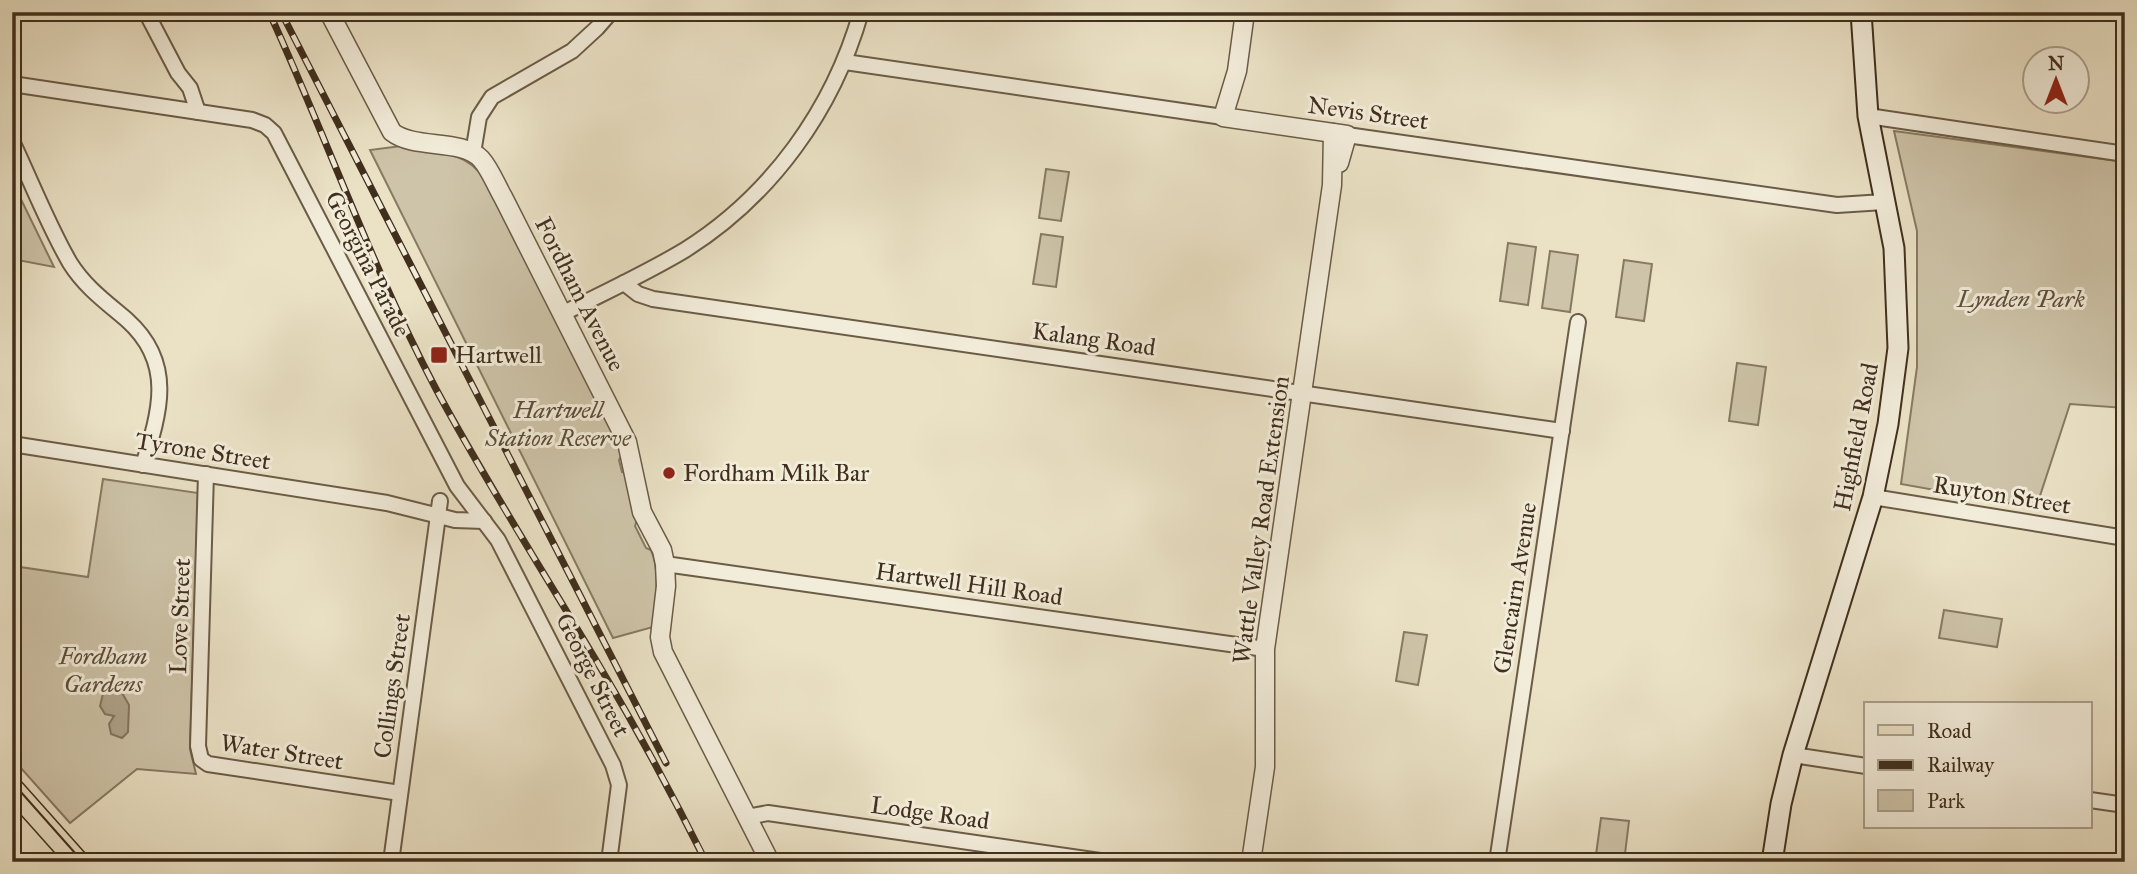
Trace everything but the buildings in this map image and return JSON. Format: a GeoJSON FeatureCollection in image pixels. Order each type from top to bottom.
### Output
{"type":"FeatureCollection","features":[{"type":"Feature","properties":{"kind":"main road","name":"Highfield Road"},"geometry":{"type":"LineString","coordinates":[[1772,862],[1781,804],[1793,755],[1873,497],[1888,424],[1898,348],[1895,248],[1867,117],[1861,12]]}},
{"type":"Feature","properties":{"kind":"main road"},"geometry":{"type":"LineString","coordinates":[[12,788],[79,862]]}},
{"type":"Feature","properties":{"kind":"street"},"geometry":{"type":"LineString","coordinates":[[146,12],[178,73],[191,111]]}},
{"type":"Feature","properties":{"kind":"street"},"geometry":{"type":"LineString","coordinates":[[329,12],[392,132],[408,140],[473,153],[479,117],[492,97],[512,83],[572,51],[597,29],[611,12]]}},
{"type":"Feature","properties":{"kind":"street"},"geometry":{"type":"LineString","coordinates":[[562,314],[696,243],[758,193],[797,145],[845,62],[861,12]]}},
{"type":"Feature","properties":{"kind":"street"},"geometry":{"type":"LineString","coordinates":[[1230,118],[1245,12]]}},
{"type":"Feature","properties":{"kind":"street","name":"Nevis Street"},"geometry":{"type":"LineString","coordinates":[[845,62],[1837,205],[1884,202]]}},
{"type":"Feature","properties":{"kind":"street","name":"Georgina Parade"},"geometry":{"type":"LineString","coordinates":[[12,84],[259,122],[274,133],[457,486],[484,521]]}},
{"type":"Feature","properties":{"kind":"street"},"geometry":{"type":"LineString","coordinates":[[1867,117],[2125,154]]}},
{"type":"Feature","properties":{"kind":"street","name":"Wattle Valley Road Extension"},"geometry":{"type":"LineString","coordinates":[[1251,862],[1265,767],[1265,649],[1340,134]]}},
{"type":"Feature","properties":{"kind":"street"},"geometry":{"type":"LineString","coordinates":[[12,141],[70,263],[98,298],[129,322],[152,355],[160,388],[160,401],[143,464]]}},
{"type":"Feature","properties":{"kind":"street","name":"Fordham Avenue"},"geometry":{"type":"LineString","coordinates":[[473,153],[485,165],[626,442],[642,512],[662,550],[665,564],[666,586],[660,637],[663,652],[770,862]]}},
{"type":"Feature","properties":{"kind":"street","name":"Kalang Road"},"geometry":{"type":"LineString","coordinates":[[624,283],[638,294],[653,299],[1562,431]]}},
{"type":"Feature","properties":{"kind":"street","name":"Glencairn Avenue"},"geometry":{"type":"LineString","coordinates":[[1497,862],[1578,322]]}},
{"type":"Feature","properties":{"kind":"street","name":"Tyrone Street"},"geometry":{"type":"LineString","coordinates":[[12,444],[440,509],[462,521],[484,521]]}},
{"type":"Feature","properties":{"kind":"street","name":"Love Street"},"geometry":{"type":"LineString","coordinates":[[201,759],[198,746],[205,474]]}},
{"type":"Feature","properties":{"kind":"street"},"geometry":{"type":"LineString","coordinates":[[440,509],[457,486]]}},
{"type":"Feature","properties":{"kind":"street","name":"Ruyton Street"},"geometry":{"type":"LineString","coordinates":[[1873,497],[2125,538]]}},
{"type":"Feature","properties":{"kind":"street","name":"Collings Street"},"geometry":{"type":"LineString","coordinates":[[391,862],[440,509]]}},
{"type":"Feature","properties":{"kind":"street","name":"George Street"},"geometry":{"type":"LineString","coordinates":[[484,521],[498,540],[617,773],[618,794],[609,862]]}},
{"type":"Feature","properties":{"kind":"street","name":"Hartwell Hill Road"},"geometry":{"type":"LineString","coordinates":[[665,564],[1265,649]]}},
{"type":"Feature","properties":{"kind":"street"},"geometry":{"type":"LineString","coordinates":[[1793,755],[1864,766]]}},
{"type":"Feature","properties":{"kind":"street","name":"Water Street"},"geometry":{"type":"LineString","coordinates":[[201,759],[204,763],[213,765],[400,793]]}},
{"type":"Feature","properties":{"kind":"street"},"geometry":{"type":"LineString","coordinates":[[2092,800],[2125,805]]}},
{"type":"Feature","properties":{"kind":"street","name":"Lodge Road"},"geometry":{"type":"LineString","coordinates":[[747,817],[768,813],[1107,862]]}},
{"type":"Feature","properties":{"kind":"green space","name":"Lynden Park"},"geometry":{"type":"Polygon","coordinates":[[[1894,131],[2125,162],[2125,408],[2070,404],[2036,508],[1901,484],[1917,367],[1917,231],[1894,131]]]}},
{"type":"Feature","properties":{"kind":"green space","name":"Hartwell Station Reserve"},"geometry":{"type":"Polygon","coordinates":[[[401,146],[458,157],[468,162],[484,179],[610,425],[622,454],[619,460],[622,472],[628,474],[637,520],[635,526],[646,548],[651,550],[656,568],[653,627],[613,638],[370,150],[401,146]]]}},
{"type":"Feature","properties":{"kind":"green space"},"geometry":{"type":"Polygon","coordinates":[[[1046,169],[1069,172],[1061,221],[1039,218],[1046,169]]]}},
{"type":"Feature","properties":{"kind":"green space"},"geometry":{"type":"Polygon","coordinates":[[[12,189],[16,189],[54,267],[12,259],[12,189]]]}},
{"type":"Feature","properties":{"kind":"green space"},"geometry":{"type":"Polygon","coordinates":[[[1041,234],[1063,237],[1056,287],[1033,284],[1041,234]]]}},
{"type":"Feature","properties":{"kind":"green space"},"geometry":{"type":"Polygon","coordinates":[[[1508,243],[1536,247],[1528,305],[1500,301],[1508,243]]]}},
{"type":"Feature","properties":{"kind":"green space"},"geometry":{"type":"Polygon","coordinates":[[[1550,251],[1578,255],[1570,312],[1542,308],[1550,251]]]}},
{"type":"Feature","properties":{"kind":"green space"},"geometry":{"type":"Polygon","coordinates":[[[1624,260],[1652,264],[1644,321],[1616,317],[1624,260]]]}},
{"type":"Feature","properties":{"kind":"green space"},"geometry":{"type":"Polygon","coordinates":[[[1737,363],[1766,367],[1758,425],[1729,421],[1737,363]]]}},
{"type":"Feature","properties":{"kind":"green space","name":"Fordham Gardens"},"geometry":{"type":"Polygon","coordinates":[[[103,479],[198,493],[190,749],[196,774],[137,769],[70,823],[12,758],[12,573],[13,566],[88,577],[103,479]]]}},
{"type":"Feature","properties":{"kind":"green space"},"geometry":{"type":"Polygon","coordinates":[[[1944,610],[2002,619],[1997,647],[1939,638],[1944,610]]]}},
{"type":"Feature","properties":{"kind":"green space"},"geometry":{"type":"Polygon","coordinates":[[[1404,632],[1427,635],[1418,685],[1396,681],[1404,632]]]}},
{"type":"Feature","properties":{"kind":"green space"},"geometry":{"type":"Polygon","coordinates":[[[1601,818],[1629,821],[1624,862],[1595,862],[1601,818]]]}},
{"type":"Feature","properties":{"kind":"shaded area"},"geometry":{"type":"Polygon","coordinates":[[[110,690],[121,691],[129,705],[128,732],[122,738],[111,734],[109,724],[114,716],[105,714],[100,706],[103,694],[110,690]]]}},
{"type":"Feature","properties":{"kind":"tram line"},"geometry":{"type":"LineString","coordinates":[[12,782],[83,862]]}},
{"type":"Feature","properties":{"kind":"railway"},"geometry":{"type":"LineString","coordinates":[[269,12],[370,249],[436,389],[628,715],[706,862]]}},
{"type":"Feature","properties":{"kind":"railway"},"geometry":{"type":"LineString","coordinates":[[281,12],[666,763]]}},
{"type":"Feature","properties":{"kind":"place","name":"Hartwell"},"geometry":{"type":"Point","coordinates":[439,355]}},
{"type":"Feature","properties":{"kind":"place","name":"Fordham Milk Bar"},"geometry":{"type":"Point","coordinates":[669,473]}}]}
